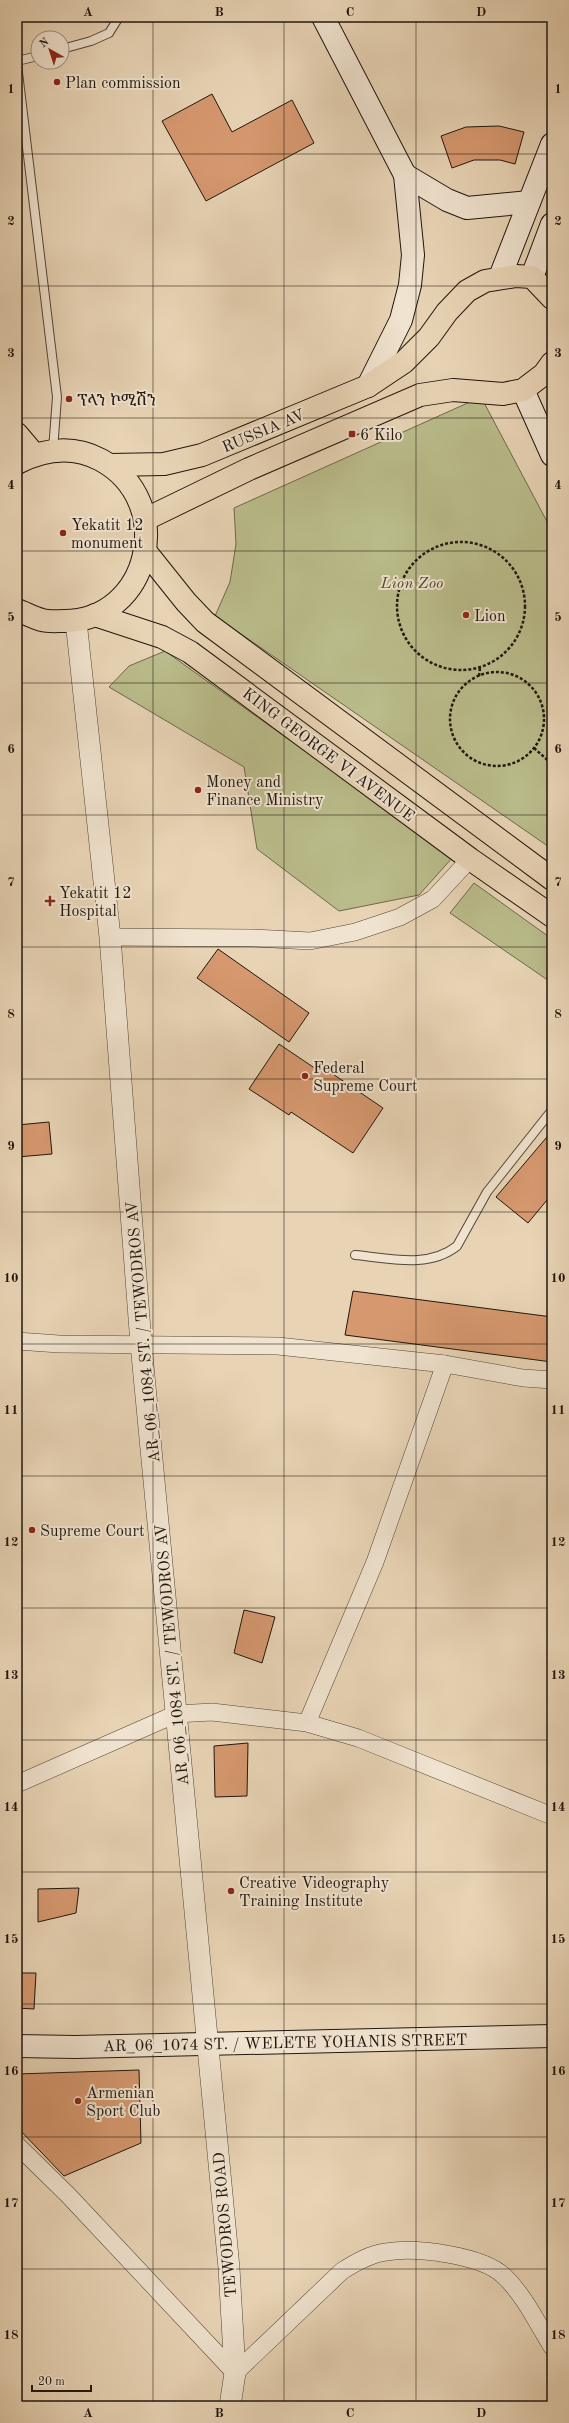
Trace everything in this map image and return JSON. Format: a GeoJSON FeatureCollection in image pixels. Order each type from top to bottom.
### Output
{"type":"FeatureCollection","features":[{"type":"Feature","properties":{"kind":"main road"},"geometry":{"type":"LineString","coordinates":[[323,17],[405,175],[413,255],[410,285],[401,320],[368,386]]}},
{"type":"Feature","properties":{"kind":"main road"},"geometry":{"type":"LineString","coordinates":[[500,277],[552,144]]}},
{"type":"Feature","properties":{"kind":"main road"},"geometry":{"type":"LineString","coordinates":[[405,175],[447,200],[467,208],[529,202]]}},
{"type":"Feature","properties":{"kind":"main road"},"geometry":{"type":"LineString","coordinates":[[552,224],[532,278],[552,298]]}},
{"type":"Feature","properties":{"kind":"main road","name":"RUSSIA AV"},"geometry":{"type":"LineString","coordinates":[[112,466],[164,464],[202,455],[368,386],[404,362],[429,337],[447,312],[467,291],[485,281],[500,277],[532,278]]}},
{"type":"Feature","properties":{"kind":"main road"},"geometry":{"type":"LineString","coordinates":[[552,363],[544,374],[523,390],[552,455]]}},
{"type":"Feature","properties":{"kind":"main road","name":"RUSSIA AV"},"geometry":{"type":"LineString","coordinates":[[146,519],[249,469],[420,395],[453,390],[502,394],[523,390]]}},
{"type":"Feature","properties":{"kind":"main road"},"geometry":{"type":"LineString","coordinates":[[17,434],[34,455],[73,450],[93,456],[112,466],[134,489],[142,504],[146,519],[146,552],[136,578],[118,600],[85,618]]}},
{"type":"Feature","properties":{"kind":"main road","name":"KING GEORGE VI AVENUE"},"geometry":{"type":"LineString","coordinates":[[146,552],[186,602],[205,622],[551,878]]}},
{"type":"Feature","properties":{"kind":"main road","name":"KING GEORGE VI AVENUE"},"geometry":{"type":"LineString","coordinates":[[17,610],[43,620],[85,618],[162,637],[190,652],[470,859],[544,911]]}},
{"type":"Feature","properties":{"kind":"main road"},"geometry":{"type":"LineString","coordinates":[[544,911],[551,878]]}},
{"type":"Feature","properties":{"kind":"main road","name":"AR_06_1074 ST. / WELETE YOHANIS STREET"},"geometry":{"type":"LineString","coordinates":[[17,2046],[207,2044],[552,2036]]}},
{"type":"Feature","properties":{"kind":"street","name":"AR_06_1084 ST. / TEWODROS AV"},"geometry":{"type":"LineString","coordinates":[[85,618],[141,1344],[207,2044]]}},
{"type":"Feature","properties":{"kind":"street"},"geometry":{"type":"LineString","coordinates":[[110,937],[253,938],[310,941],[355,932],[400,917],[433,899],[470,859]]}},
{"type":"Feature","properties":{"kind":"street"},"geometry":{"type":"LineString","coordinates":[[17,1341],[59,1344],[278,1346],[445,1364],[523,1378],[552,1380]]}},
{"type":"Feature","properties":{"kind":"street"},"geometry":{"type":"LineString","coordinates":[[307,1723],[375,1562],[445,1364]]}},
{"type":"Feature","properties":{"kind":"street"},"geometry":{"type":"LineString","coordinates":[[17,1784],[176,1714],[212,1712],[307,1723],[358,1738],[552,1816]]}},
{"type":"Feature","properties":{"kind":"street","name":"TEWODROS ROAD"},"geometry":{"type":"LineString","coordinates":[[207,2044],[228,2268],[236,2373],[230,2406]]}},
{"type":"Feature","properties":{"kind":"street"},"geometry":{"type":"LineString","coordinates":[[17,2145],[106,2234],[236,2373],[342,2271],[360,2260],[386,2252],[417,2251],[488,2264],[504,2275],[519,2293],[552,2346]]}},
{"type":"Feature","properties":{"kind":"lane"},"geometry":{"type":"LineString","coordinates":[[70,47],[91,41],[109,33],[119,17]]}},
{"type":"Feature","properties":{"kind":"lane"},"geometry":{"type":"LineString","coordinates":[[30,59],[17,63],[57,397],[34,455]]}},
{"type":"Feature","properties":{"kind":"lane"},"geometry":{"type":"LineString","coordinates":[[355,1255],[416,1261],[439,1257],[450,1252],[457,1246],[487,1192],[552,1110]]}},
{"type":"Feature","properties":{"kind":"path"},"geometry":{"type":"LineString","coordinates":[[453,542],[474,543],[494,550],[511,564],[522,582],[526,603],[524,624],[514,643],[499,658],[480,668],[459,671],[438,667],[420,656],[406,640],[398,621],[397,600],[403,579],[415,561],[432,548],[453,542]]}},
{"type":"Feature","properties":{"kind":"path"},"geometry":{"type":"LineString","coordinates":[[479,676],[480,668]]}},
{"type":"Feature","properties":{"kind":"path"},"geometry":{"type":"LineString","coordinates":[[500,672],[514,675],[527,682],[536,693],[542,706],[544,721],[541,735],[534,748],[522,759],[507,765],[490,766],[475,761],[462,752],[453,738],[450,722],[452,706],[459,691],[470,680],[479,676],[500,672]]}},
{"type":"Feature","properties":{"kind":"path"},"geometry":{"type":"LineString","coordinates":[[534,748],[552,764]]}},
{"type":"Feature","properties":{"kind":"green space","name":"Lion Zoo"},"geometry":{"type":"Polygon","coordinates":[[[481,397],[552,531],[552,849],[215,616],[230,582],[236,544],[234,508],[481,397]]]}},
{"type":"Feature","properties":{"kind":"green space"},"geometry":{"type":"Polygon","coordinates":[[[165,651],[453,857],[419,895],[339,911],[257,849],[244,767],[109,687],[129,666],[165,651]]]}},
{"type":"Feature","properties":{"kind":"green space"},"geometry":{"type":"Polygon","coordinates":[[[474,883],[552,939],[552,983],[450,913],[474,883]]]}},
{"type":"Feature","properties":{"kind":"building"},"geometry":{"type":"Polygon","coordinates":[[[212,94],[232,132],[292,100],[314,143],[206,201],[162,121],[212,94]]]}},
{"type":"Feature","properties":{"kind":"building"},"geometry":{"type":"Polygon","coordinates":[[[499,126],[524,132],[515,164],[500,160],[474,160],[452,168],[441,136],[466,127],[499,126]]]}},
{"type":"Feature","properties":{"kind":"building"},"geometry":{"type":"Polygon","coordinates":[[[218,949],[309,1013],[289,1042],[197,978],[218,949]]]}},
{"type":"Feature","properties":{"kind":"building"},"geometry":{"type":"Polygon","coordinates":[[[279,1044],[319,1071],[321,1066],[383,1108],[353,1153],[291,1112],[289,1115],[249,1089],[279,1044]]]}},
{"type":"Feature","properties":{"kind":"building"},"geometry":{"type":"Polygon","coordinates":[[[49,1122],[52,1154],[17,1157],[17,1125],[49,1122]]]}},
{"type":"Feature","properties":{"kind":"building"},"geometry":{"type":"Polygon","coordinates":[[[552,1131],[552,1194],[528,1223],[496,1197],[552,1131]]]}},
{"type":"Feature","properties":{"kind":"building"},"geometry":{"type":"Polygon","coordinates":[[[353,1291],[552,1317],[552,1362],[345,1335],[353,1291]]]}},
{"type":"Feature","properties":{"kind":"building"},"geometry":{"type":"Polygon","coordinates":[[[244,1610],[275,1617],[262,1663],[234,1653],[244,1610]]]}},
{"type":"Feature","properties":{"kind":"building"},"geometry":{"type":"Polygon","coordinates":[[[248,1743],[247,1796],[215,1797],[214,1746],[248,1743]]]}},
{"type":"Feature","properties":{"kind":"building"},"geometry":{"type":"Polygon","coordinates":[[[79,1888],[76,1913],[38,1922],[38,1889],[79,1888]]]}},
{"type":"Feature","properties":{"kind":"building"},"geometry":{"type":"Polygon","coordinates":[[[17,1973],[36,1973],[34,2009],[17,2008],[17,1973]]]}},
{"type":"Feature","properties":{"kind":"building","name":"Armenian Sport Club"},"geometry":{"type":"Polygon","coordinates":[[[139,2070],[141,2143],[64,2176],[17,2127],[17,2074],[139,2070]]]}},
{"type":"Feature","properties":{"kind":"place","name":"Plan commission"},"geometry":{"type":"Point","coordinates":[57,82]}},
{"type":"Feature","properties":{"kind":"place","name":"ፕላን ኮሚሽን"},"geometry":{"type":"Point","coordinates":[69,399]}},
{"type":"Feature","properties":{"kind":"place","name":"6 Kilo"},"geometry":{"type":"Point","coordinates":[352,434]}},
{"type":"Feature","properties":{"kind":"place","name":"Yekatit 12 monument"},"geometry":{"type":"Point","coordinates":[63,533]}},
{"type":"Feature","properties":{"kind":"place","name":"Lion"},"geometry":{"type":"Point","coordinates":[466,615]}},
{"type":"Feature","properties":{"kind":"place","name":"Money and Finance Ministry"},"geometry":{"type":"Point","coordinates":[198,790]}},
{"type":"Feature","properties":{"kind":"place","name":"Yekatit 12 Hospital"},"geometry":{"type":"Point","coordinates":[50,901]}},
{"type":"Feature","properties":{"kind":"place","name":"Federal Supreme Court"},"geometry":{"type":"Point","coordinates":[305,1076]}},
{"type":"Feature","properties":{"kind":"place","name":"Supreme Court"},"geometry":{"type":"Point","coordinates":[32,1530]}},
{"type":"Feature","properties":{"kind":"place","name":"Creative Videography Training Institute"},"geometry":{"type":"Point","coordinates":[231,1891]}},
{"type":"Feature","properties":{"kind":"place","name":"Armenian Sport Club"},"geometry":{"type":"Point","coordinates":[78,2101]}}]}
